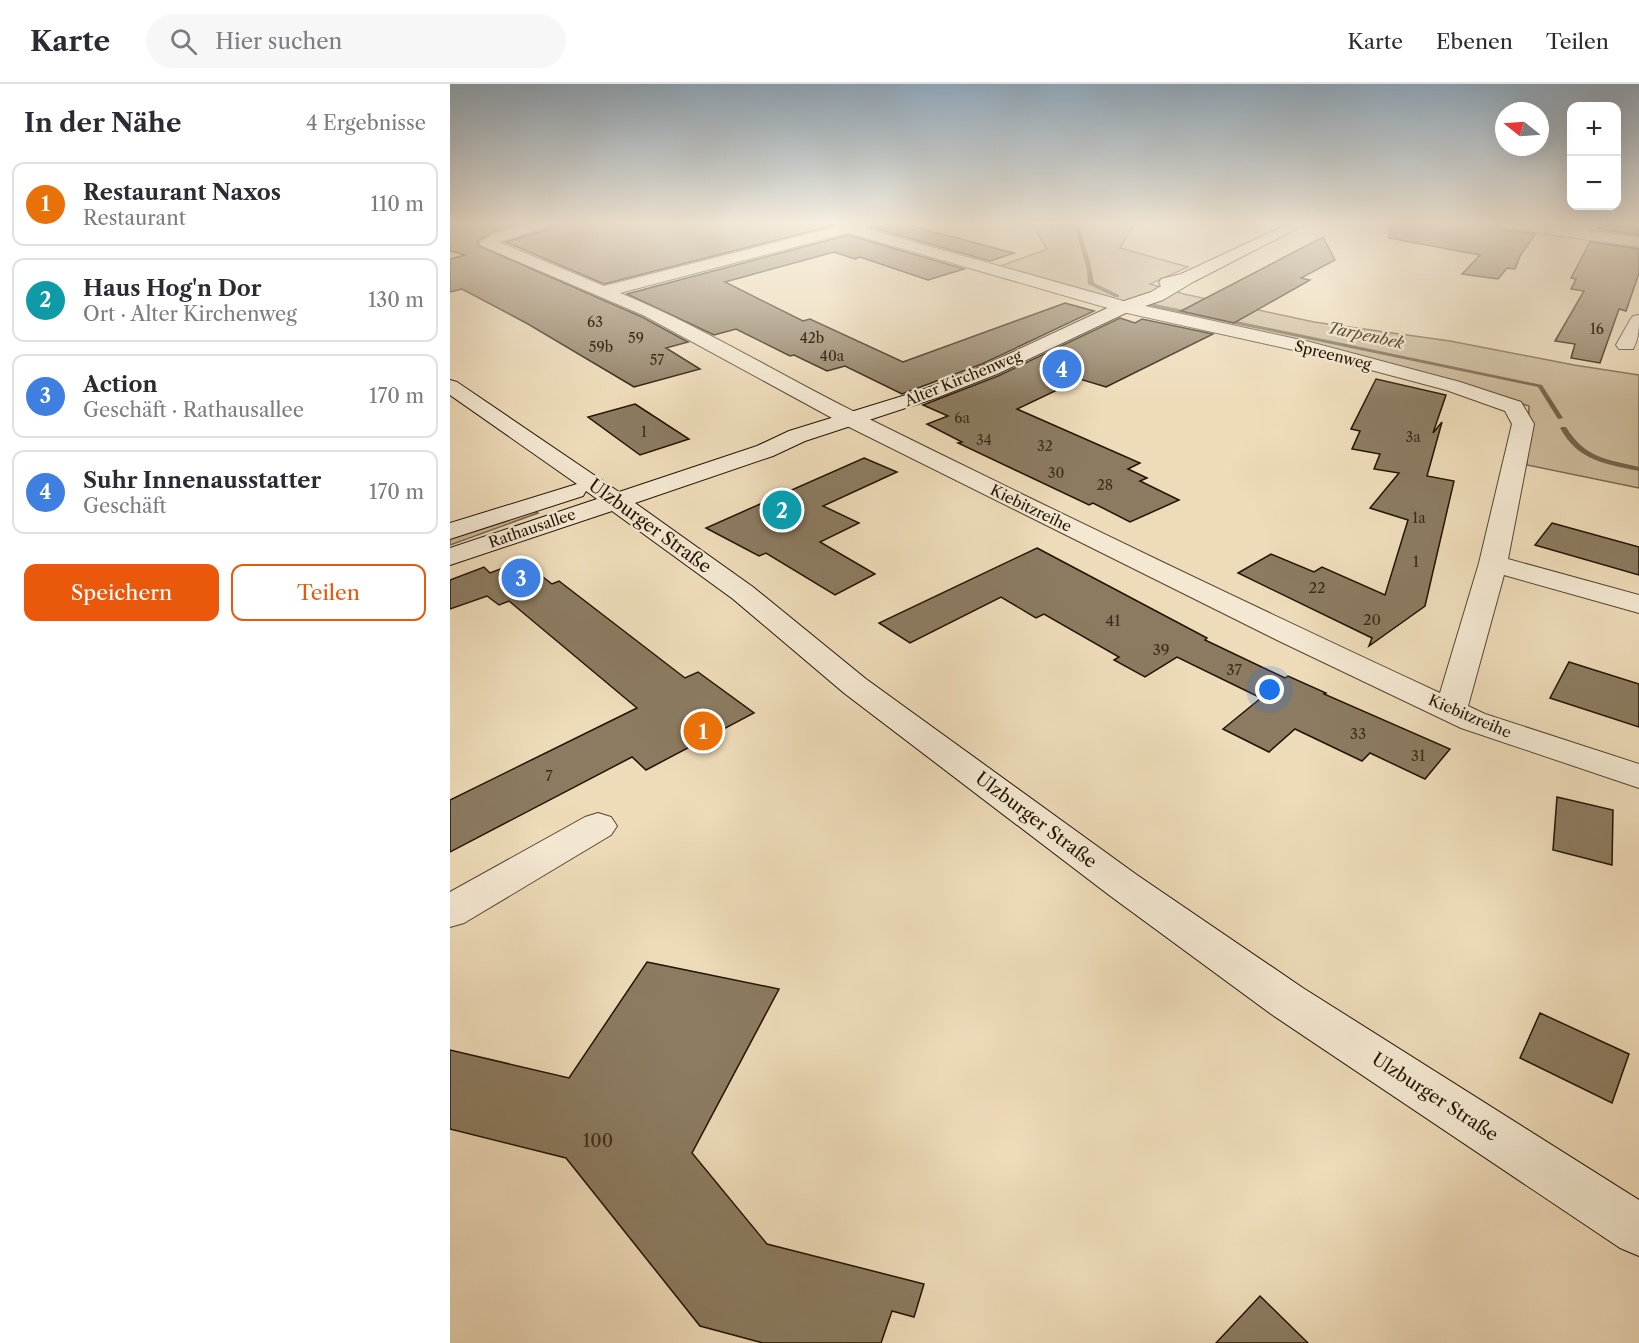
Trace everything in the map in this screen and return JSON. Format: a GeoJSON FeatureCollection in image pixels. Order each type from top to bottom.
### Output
{"type":"FeatureCollection","features":[{"type":"Feature","properties":{"kind":"street","name":"Kiebitzreihe"},"geometry":{"type":"LineString","coordinates":[[580,283],[649,311],[851,419],[1290,635],[1487,726],[1639,776]]}},
{"type":"Feature","properties":{"kind":"street"},"geometry":{"type":"LineString","coordinates":[[602,292],[638,283]]}},
{"type":"Feature","properties":{"kind":"street","name":"Spreenweg"},"geometry":{"type":"LineString","coordinates":[[1044,283],[1124,307],[1310,348],[1454,386],[1513,407],[1523,424],[1493,563],[1451,710]]}},
{"type":"Feature","properties":{"kind":"street","name":"Alter Kirchenweg"},"geometry":{"type":"LineString","coordinates":[[605,493],[765,451],[797,436],[981,374],[1124,307],[1158,296],[1179,283]]}},
{"type":"Feature","properties":{"kind":"street"},"geometry":{"type":"LineString","coordinates":[[1626,345],[1639,320]]}},
{"type":"Feature","properties":{"kind":"street","name":"Ulzburger Straße"},"geometry":{"type":"LineString","coordinates":[[450,386],[605,493],[742,593],[855,686],[1123,885],[1287,1001],[1639,1230]]}},
{"type":"Feature","properties":{"kind":"street","name":"Rathausallee"},"geometry":{"type":"LineString","coordinates":[[450,531],[509,510],[605,493]]}},
{"type":"Feature","properties":{"kind":"street","name":"Rathausallee"},"geometry":{"type":"LineString","coordinates":[[450,557],[605,493]]}},
{"type":"Feature","properties":{"kind":"street"},"geometry":{"type":"LineString","coordinates":[[1493,563],[1639,604]]}},
{"type":"Feature","properties":{"kind":"street"},"geometry":{"type":"LineString","coordinates":[[450,912],[598,826]]}},
{"type":"Feature","properties":{"kind":"shaded area"},"geometry":{"type":"Polygon","coordinates":[[[1053,283],[1153,283],[1150,284],[1184,294],[1314,322],[1450,341],[1639,375],[1639,488],[1527,465],[1529,406],[1359,357],[1117,301],[1053,283]]]}},
{"type":"Feature","properties":{"kind":"shaded area"},"geometry":{"type":"Polygon","coordinates":[[[527,507],[538,513],[450,545],[450,534],[527,507]]]}},
{"type":"Feature","properties":{"kind":"building"},"geometry":{"type":"Polygon","coordinates":[[[450,283],[564,283],[642,317],[688,342],[666,348],[700,369],[634,387],[528,324],[462,289],[450,292],[450,283]]]}},
{"type":"Feature","properties":{"kind":"building"},"geometry":{"type":"Polygon","coordinates":[[[669,283],[727,283],[803,321],[810,319],[903,362],[1065,303],[1094,311],[982,364],[902,394],[845,366],[827,371],[794,355],[790,356],[736,329],[714,335],[627,294],[669,283]]]}},
{"type":"Feature","properties":{"kind":"building"},"geometry":{"type":"Polygon","coordinates":[[[1235,283],[1305,283],[1234,323],[1181,311],[1235,283]]]}},
{"type":"Feature","properties":{"kind":"building"},"geometry":{"type":"Polygon","coordinates":[[[1574,283],[1636,283],[1626,311],[1619,309],[1600,363],[1571,358],[1575,344],[1555,341],[1584,291],[1571,289],[1574,283]]]}},
{"type":"Feature","properties":{"kind":"building"},"geometry":{"type":"Polygon","coordinates":[[[1120,318],[1135,323],[1142,319],[1213,334],[1106,387],[1080,379],[1017,409],[1140,463],[1128,469],[1147,478],[1140,481],[1179,500],[1130,522],[1093,503],[1089,505],[958,443],[962,442],[927,424],[948,416],[923,405],[998,376],[1120,318]]]}},
{"type":"Feature","properties":{"kind":"building"},"geometry":{"type":"Polygon","coordinates":[[[1376,379],[1446,395],[1433,433],[1442,422],[1427,476],[1454,481],[1425,606],[1369,646],[1372,638],[1238,573],[1271,554],[1314,572],[1322,567],[1385,595],[1408,520],[1370,508],[1399,473],[1374,469],[1380,454],[1352,449],[1360,431],[1351,429],[1376,379]]]}},
{"type":"Feature","properties":{"kind":"building"},"geometry":{"type":"Polygon","coordinates":[[[635,404],[689,439],[640,455],[588,417],[635,404]]]}},
{"type":"Feature","properties":{"kind":"building"},"geometry":{"type":"Polygon","coordinates":[[[864,458],[897,472],[823,506],[859,523],[820,542],[875,574],[835,595],[766,553],[759,556],[706,528],[864,458]]]}},
{"type":"Feature","properties":{"kind":"building"},"geometry":{"type":"Polygon","coordinates":[[[1552,523],[1639,547],[1639,575],[1535,545],[1552,523]]]}},
{"type":"Feature","properties":{"kind":"building"},"geometry":{"type":"Polygon","coordinates":[[[1037,548],[1207,638],[1205,640],[1285,678],[1288,676],[1450,749],[1425,779],[1370,753],[1362,761],[1295,729],[1269,752],[1223,729],[1261,698],[1177,657],[1145,677],[1114,660],[1119,657],[1044,614],[1036,618],[1001,597],[910,643],[879,623],[1037,548]]]}},
{"type":"Feature","properties":{"kind":"building"},"geometry":{"type":"Polygon","coordinates":[[[522,561],[552,584],[559,581],[685,678],[698,672],[754,713],[646,770],[632,757],[450,852],[450,800],[637,708],[509,601],[499,605],[487,596],[450,609],[450,580],[484,567],[490,573],[522,561]]]}},
{"type":"Feature","properties":{"kind":"building"},"geometry":{"type":"Polygon","coordinates":[[[1569,662],[1639,684],[1639,727],[1550,698],[1569,662]]]}},
{"type":"Feature","properties":{"kind":"building"},"geometry":{"type":"Polygon","coordinates":[[[1557,797],[1613,810],[1612,865],[1553,850],[1557,797]]]}},
{"type":"Feature","properties":{"kind":"building"},"geometry":{"type":"Polygon","coordinates":[[[647,962],[779,989],[692,1153],[767,1244],[924,1284],[914,1317],[892,1311],[881,1343],[763,1343],[700,1326],[566,1158],[450,1129],[450,1050],[569,1078],[647,962]]]}},
{"type":"Feature","properties":{"kind":"building"},"geometry":{"type":"Polygon","coordinates":[[[1540,1013],[1629,1054],[1612,1103],[1520,1058],[1540,1013]]]}},
{"type":"Feature","properties":{"kind":"building"},"geometry":{"type":"Polygon","coordinates":[[[1260,1296],[1308,1343],[1216,1343],[1260,1296]]]}},
{"type":"Feature","properties":{"kind":"waterway","name":"Tarpenbek"},"geometry":{"type":"LineString","coordinates":[[1091,283],[1117,296]]}},
{"type":"Feature","properties":{"kind":"waterway","name":"Tarpenbek"},"geometry":{"type":"LineString","coordinates":[[1150,305],[1540,386],[1560,418]]}},
{"type":"Feature","properties":{"kind":"waterway","name":"Tarpenbek"},"geometry":{"type":"LineString","coordinates":[[1564,428],[1577,446],[1586,453],[1596,458],[1639,469]]}},
{"type":"Feature","properties":{"kind":"place","name":"Suhr Innenausstatter"},"geometry":{"type":"Point","coordinates":[1062,369]}},
{"type":"Feature","properties":{"kind":"place","name":"Haus Hog'n Dor"},"geometry":{"type":"Point","coordinates":[782,510]}},
{"type":"Feature","properties":{"kind":"place","name":"Action"},"geometry":{"type":"Point","coordinates":[521,578]}},
{"type":"Feature","properties":{"kind":"place","name":"Restaurant Naxos"},"geometry":{"type":"Point","coordinates":[703,731]}}]}
